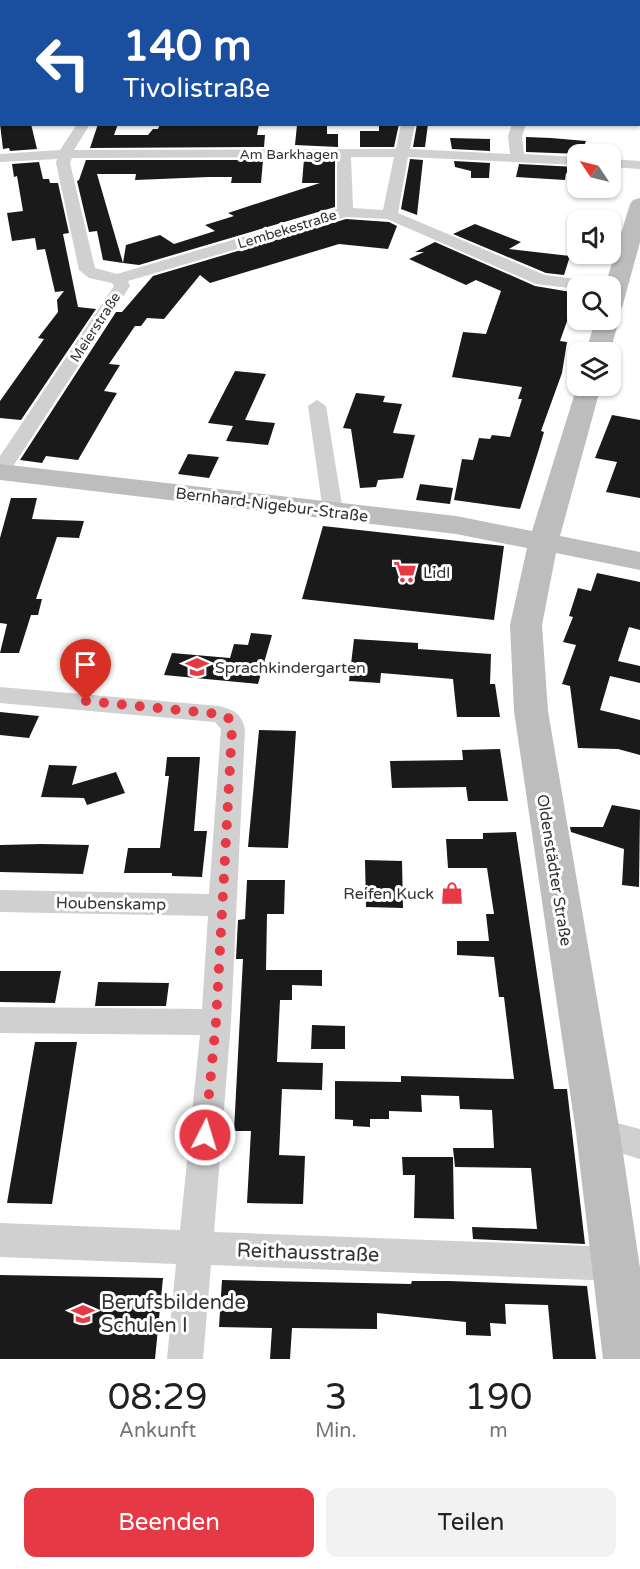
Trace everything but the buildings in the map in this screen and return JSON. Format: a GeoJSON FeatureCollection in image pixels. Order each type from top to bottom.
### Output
{"type":"FeatureCollection","features":[{"type":"Feature","properties":{"kind":"street"},"geometry":{"type":"LineString","coordinates":[[64,154],[83,126]]}},
{"type":"Feature","properties":{"kind":"street"},"geometry":{"type":"LineString","coordinates":[[390,215],[408,126]]}},
{"type":"Feature","properties":{"kind":"street"},"geometry":{"type":"LineString","coordinates":[[517,158],[515,136],[518,126]]}},
{"type":"Feature","properties":{"kind":"street","name":"Am Barkhagen"},"geometry":{"type":"LineString","coordinates":[[0,158],[64,154],[403,153],[567,160]]}},
{"type":"Feature","properties":{"kind":"street","name":"Meierstraße"},"geometry":{"type":"LineString","coordinates":[[0,472],[122,286],[118,279],[95,275],[87,270],[63,163],[64,154]]}},
{"type":"Feature","properties":{"kind":"street"},"geometry":{"type":"LineString","coordinates":[[344,154],[345,212]]}},
{"type":"Feature","properties":{"kind":"street"},"geometry":{"type":"LineString","coordinates":[[621,164],[640,165]]}},
{"type":"Feature","properties":{"kind":"street"},"geometry":{"type":"LineString","coordinates":[[618,276],[640,204]]}},
{"type":"Feature","properties":{"kind":"street","name":"Lembekestraße"},"geometry":{"type":"LineString","coordinates":[[118,279],[345,212],[390,215],[542,280],[567,283]]}},
{"type":"Feature","properties":{"kind":"street","name":"Oldenstädter Straße"},"geometry":{"type":"LineString","coordinates":[[585,396],[543,541],[526,625],[531,711],[598,1133],[628,1359]]}},
{"type":"Feature","properties":{"kind":"street"},"geometry":{"type":"LineString","coordinates":[[317,406],[333,511]]}},
{"type":"Feature","properties":{"kind":"street","name":"Bernhard-Nigebur-Straße"},"geometry":{"type":"LineString","coordinates":[[0,472],[456,525],[640,561]]}},
{"type":"Feature","properties":{"kind":"street"},"geometry":{"type":"LineString","coordinates":[[0,695],[219,714],[230,719],[232,729],[216,1022],[184,1359]]}},
{"type":"Feature","properties":{"kind":"street","name":"Houbenskamp"},"geometry":{"type":"LineString","coordinates":[[0,901],[222,905]]}},
{"type":"Feature","properties":{"kind":"street"},"geometry":{"type":"LineString","coordinates":[[0,1020],[216,1022]]}},
{"type":"Feature","properties":{"kind":"street"},"geometry":{"type":"LineString","coordinates":[[598,1133],[640,1144]]}},
{"type":"Feature","properties":{"kind":"street","name":"Reithausstraße"},"geometry":{"type":"LineString","coordinates":[[0,1240],[615,1264]]}},
{"type":"Feature","properties":{"kind":"place","name":"Lidl"},"geometry":{"type":"Point","coordinates":[405,572]}},
{"type":"Feature","properties":{"kind":"place","name":"Sprachkindergarten"},"geometry":{"type":"Point","coordinates":[197,667]}},
{"type":"Feature","properties":{"kind":"place","name":"Reifen Kuck"},"geometry":{"type":"Point","coordinates":[452,893]}},
{"type":"Feature","properties":{"kind":"place","name":"Berufsbildende Schulen I"},"geometry":{"type":"Point","coordinates":[83,1314]}},
{"type":"Feature","properties":{"kind":"route"},"geometry":{"type":"LineString","coordinates":[[86,701],[219,714],[230,719],[232,729],[216,1022],[205,1135]]}}]}
